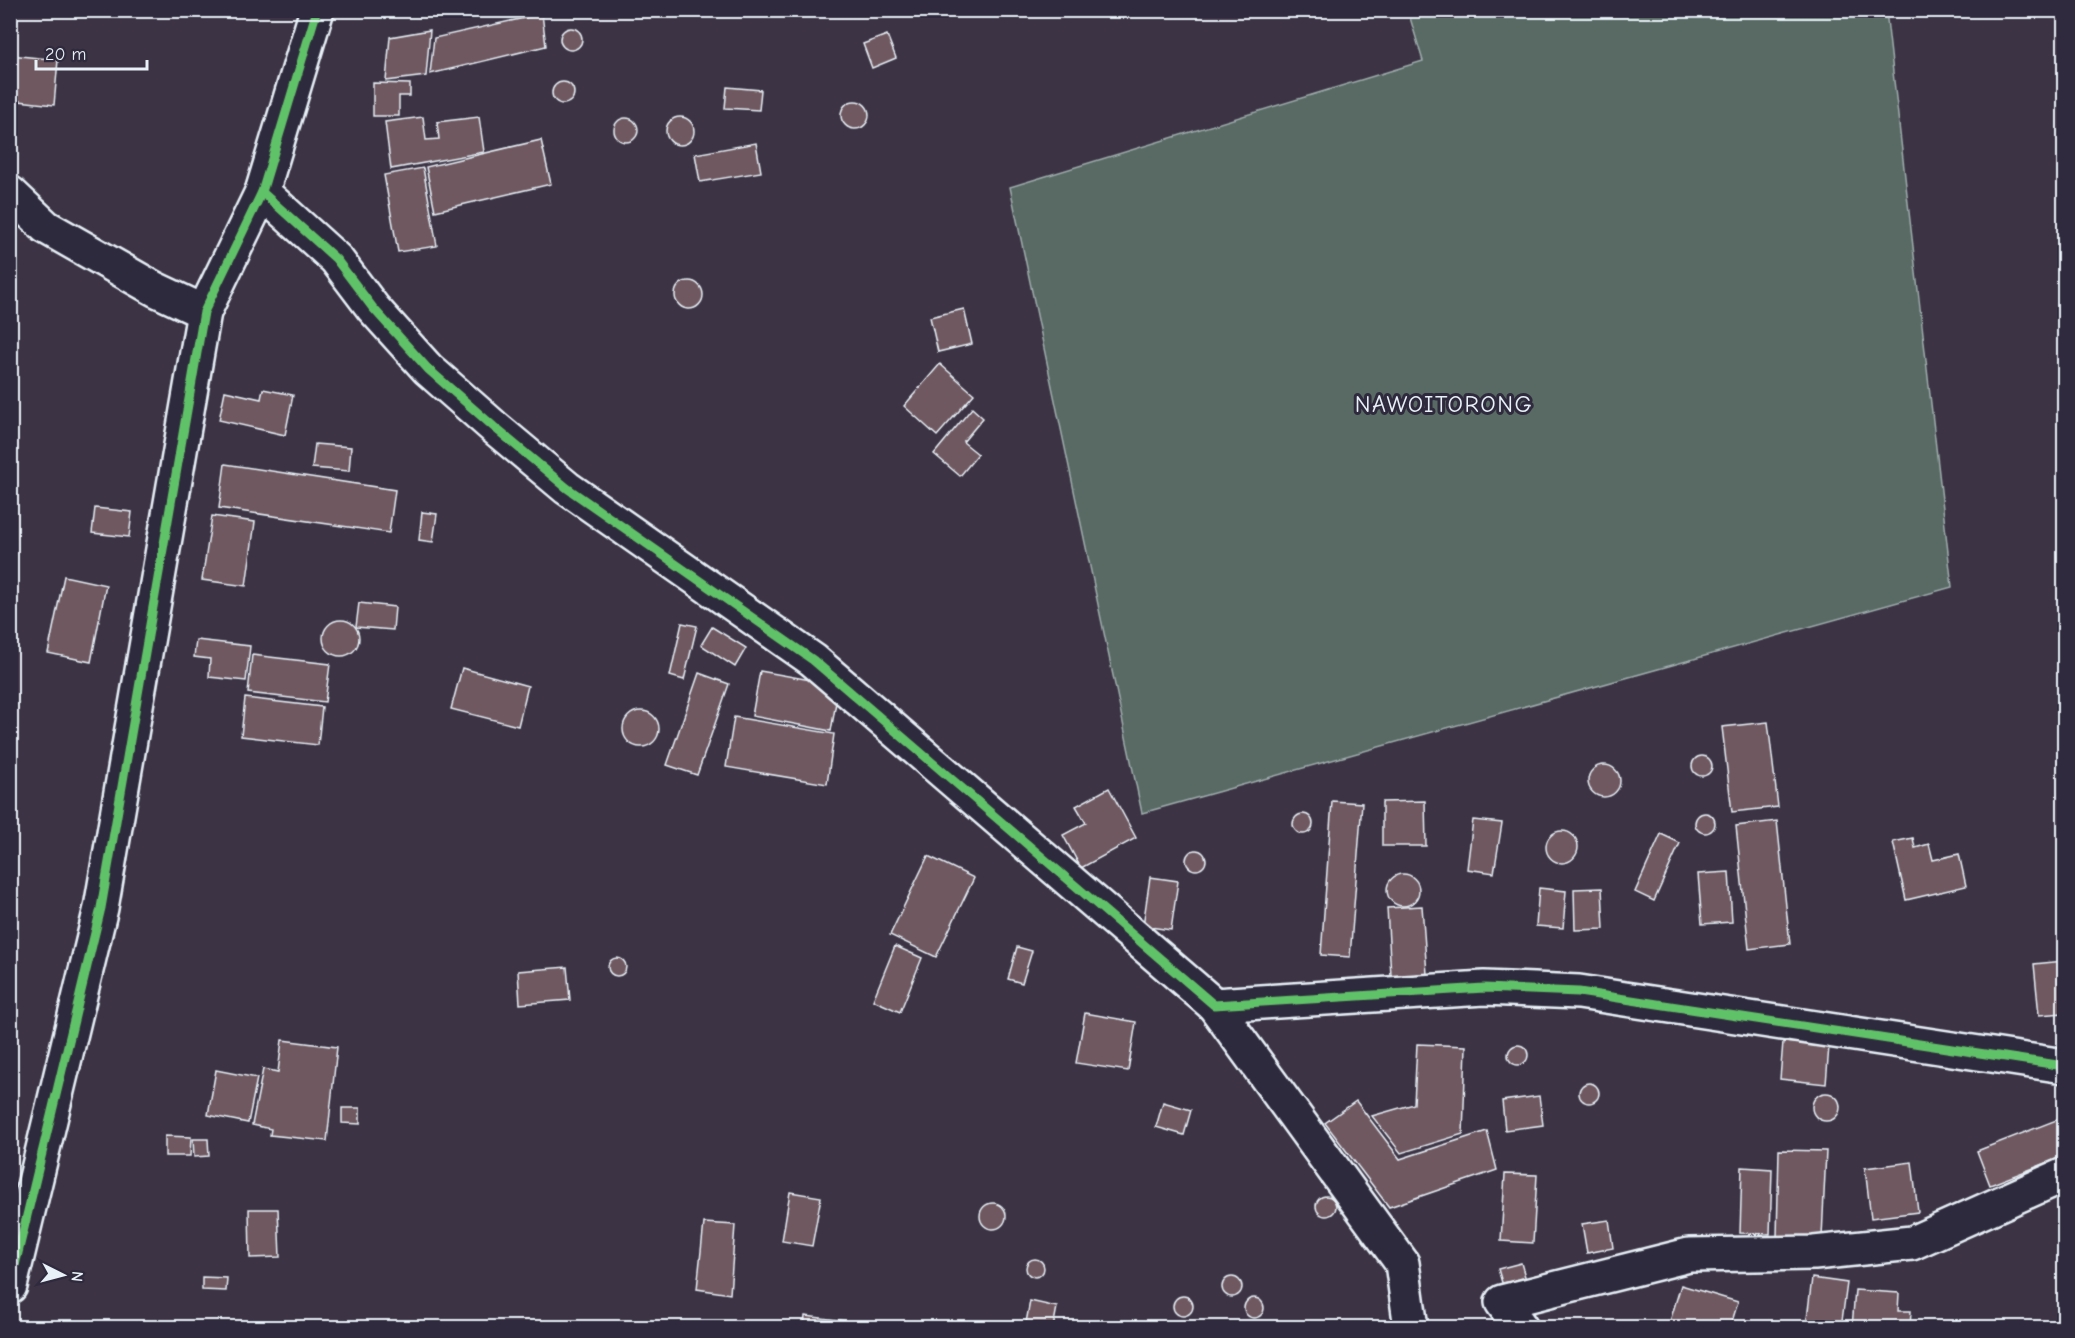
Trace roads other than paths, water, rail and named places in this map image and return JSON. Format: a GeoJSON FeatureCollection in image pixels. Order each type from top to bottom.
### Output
{"type":"FeatureCollection","features":[{"type":"Feature","properties":{"kind":"street"},"geometry":{"type":"LineString","coordinates":[[10,1286],[101,908],[204,312],[262,192],[317,10]]}},
{"type":"Feature","properties":{"kind":"street"},"geometry":{"type":"LineString","coordinates":[[262,192],[336,259],[373,308],[428,369],[495,427],[567,488],[813,660],[1214,1005],[1402,1263],[1411,1328]]}},
{"type":"Feature","properties":{"kind":"street"},"geometry":{"type":"LineString","coordinates":[[10,193],[46,227],[155,289],[204,312]]}},
{"type":"Feature","properties":{"kind":"street"},"geometry":{"type":"LineString","coordinates":[[1214,1005],[1484,988],[1579,992],[2064,1066]]}},
{"type":"Feature","properties":{"kind":"street"},"geometry":{"type":"LineString","coordinates":[[1521,1328],[1502,1302],[1689,1255],[1814,1253],[1912,1243],[2064,1175]]}},
{"type":"Feature","properties":{"kind":"district","name":"NAWOITORONG"},"geometry":{"type":"Point","coordinates":[1444,404]}}]}
